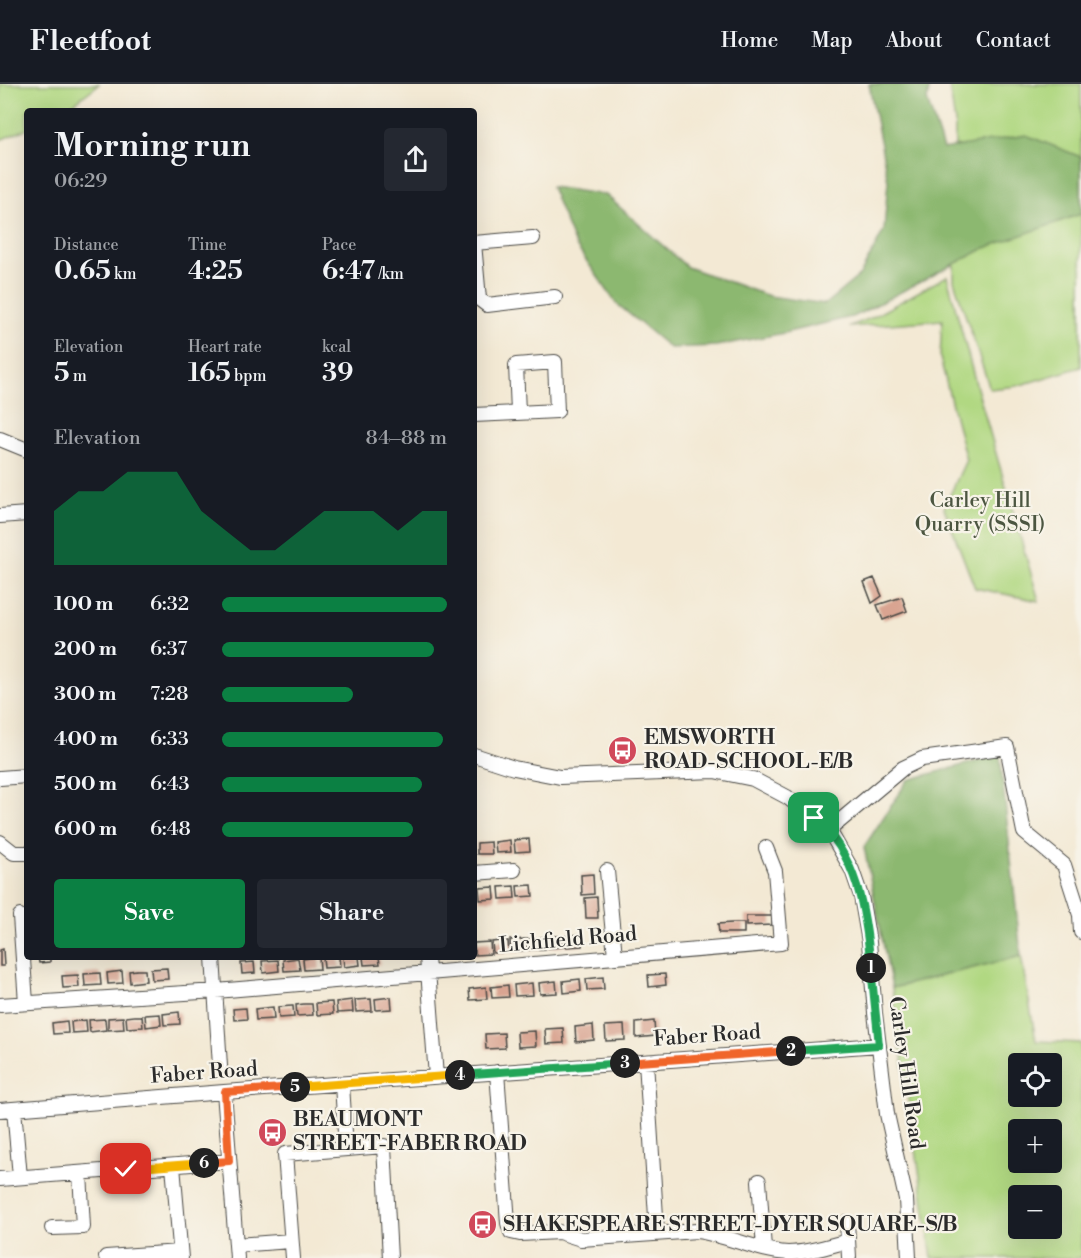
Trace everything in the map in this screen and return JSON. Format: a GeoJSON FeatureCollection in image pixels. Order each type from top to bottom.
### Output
{"type":"FeatureCollection","features":[{"type":"Feature","properties":{"kind":"street"},"geometry":{"type":"LineString","coordinates":[[477,243],[533,238]]}},
{"type":"Feature","properties":{"kind":"street"},"geometry":{"type":"LineString","coordinates":[[477,274],[479,295],[487,305],[555,297]]}},
{"type":"Feature","properties":{"kind":"street"},"geometry":{"type":"LineString","coordinates":[[477,415],[557,411],[555,362],[516,365],[518,412]]}},
{"type":"Feature","properties":{"kind":"street"},"geometry":{"type":"LineString","coordinates":[[0,439],[24,449]]}},
{"type":"Feature","properties":{"kind":"street"},"geometry":{"type":"LineString","coordinates":[[0,516],[24,514]]}},
{"type":"Feature","properties":{"kind":"street"},"geometry":{"type":"LineString","coordinates":[[477,756],[514,768],[560,777],[714,771],[753,779],[787,797],[829,830],[903,768],[922,759],[1007,747],[1024,832],[1064,865],[1080,915],[1081,932]]}},
{"type":"Feature","properties":{"kind":"street"},"geometry":{"type":"LineString","coordinates":[[0,778],[24,776]]}},
{"type":"Feature","properties":{"kind":"street","name":"Carley Hill Road"},"geometry":{"type":"LineString","coordinates":[[829,830],[852,870],[861,896],[869,942],[887,1114],[906,1198],[909,1258]]}},
{"type":"Feature","properties":{"kind":"street"},"geometry":{"type":"LineString","coordinates":[[0,842],[14,853],[24,853]]}},
{"type":"Feature","properties":{"kind":"street","name":"Lichfield Road"},"geometry":{"type":"LineString","coordinates":[[0,1005],[214,991],[781,944],[776,871],[766,848]]}},
{"type":"Feature","properties":{"kind":"street"},"geometry":{"type":"LineString","coordinates":[[477,873],[514,870]]}},
{"type":"Feature","properties":{"kind":"street"},"geometry":{"type":"LineString","coordinates":[[607,871],[615,956]]}},
{"type":"Feature","properties":{"kind":"street"},"geometry":{"type":"LineString","coordinates":[[20,916],[26,1003]]}},
{"type":"Feature","properties":{"kind":"street"},"geometry":{"type":"LineString","coordinates":[[213,960],[220,1066]]}},
{"type":"Feature","properties":{"kind":"street"},"geometry":{"type":"LineString","coordinates":[[427,960],[436,1077]]}},
{"type":"Feature","properties":{"kind":"street","name":"Faber Road"},"geometry":{"type":"LineString","coordinates":[[7,1109],[879,1045]]}},
{"type":"Feature","properties":{"kind":"street"},"geometry":{"type":"LineString","coordinates":[[646,1062],[657,1232]]}},
{"type":"Feature","properties":{"kind":"street"},"geometry":{"type":"LineString","coordinates":[[497,1072],[508,1223],[511,1232],[520,1234],[559,1232],[582,1239],[657,1232],[698,1231],[716,1233],[786,1253],[805,1252],[848,1240]]}},
{"type":"Feature","properties":{"kind":"street"},"geometry":{"type":"LineString","coordinates":[[342,1084],[346,1149]]}},
{"type":"Feature","properties":{"kind":"street"},"geometry":{"type":"LineString","coordinates":[[225,1092],[236,1252],[291,1241]]}},
{"type":"Feature","properties":{"kind":"street"},"geometry":{"type":"LineString","coordinates":[[7,1109],[20,1177]]}},
{"type":"Feature","properties":{"kind":"street"},"geometry":{"type":"LineString","coordinates":[[293,1258],[285,1155],[384,1146],[390,1258]]}},
{"type":"Feature","properties":{"kind":"street"},"geometry":{"type":"LineString","coordinates":[[0,1179],[229,1161]]}},
{"type":"Feature","properties":{"kind":"street"},"geometry":{"type":"LineString","coordinates":[[106,1257],[180,1255],[173,1166]]}},
{"type":"Feature","properties":{"kind":"street"},"geometry":{"type":"LineString","coordinates":[[52,1228],[83,1227],[80,1173]]}},
{"type":"Feature","properties":{"kind":"street"},"geometry":{"type":"LineString","coordinates":[[759,1181],[764,1248]]}},
{"type":"Feature","properties":{"kind":"street"},"geometry":{"type":"LineString","coordinates":[[847,1222],[849,1257]]}},
{"type":"Feature","properties":{"kind":"green space"},"geometry":{"type":"Polygon","coordinates":[[[0,84],[99,84],[68,108],[24,108],[24,130],[0,140],[0,84]]]}},
{"type":"Feature","properties":{"kind":"green space"},"geometry":{"type":"Polygon","coordinates":[[[869,84],[930,84],[927,100],[943,149],[1026,135],[1081,157],[1081,214],[985,248],[855,316],[716,346],[670,348],[616,303],[574,243],[551,187],[606,195],[687,267],[769,296],[825,304],[860,275],[884,230],[888,181],[869,84]]]}},
{"type":"Feature","properties":{"kind":"green space"},"geometry":{"type":"Polygon","coordinates":[[[949,84],[1081,84],[1081,367],[1017,386],[990,389],[954,281],[955,123],[949,84]]]}},
{"type":"Feature","properties":{"kind":"green space","name":"Carley Hill Quarry (SSSI)"},"geometry":{"type":"Polygon","coordinates":[[[947,276],[1039,601],[975,588],[944,508],[966,460],[940,358],[942,320],[848,327],[871,318],[947,276]]]}},
{"type":"Feature","properties":{"kind":"green space"},"geometry":{"type":"Polygon","coordinates":[[[1000,755],[1021,956],[892,988],[864,847],[908,780],[1000,755]]]}},
{"type":"Feature","properties":{"kind":"green space"},"geometry":{"type":"Polygon","coordinates":[[[1021,956],[1036,1041],[1081,1043],[1081,1258],[932,1258],[892,988],[1021,956]]]}},
{"type":"Feature","properties":{"kind":"building"},"geometry":{"type":"Polygon","coordinates":[[[874,578],[882,596],[872,603],[864,582],[874,578]]]}},
{"type":"Feature","properties":{"kind":"building"},"geometry":{"type":"Polygon","coordinates":[[[902,597],[907,611],[883,620],[877,605],[902,597]]]}},
{"type":"Feature","properties":{"kind":"building"},"geometry":{"type":"Polygon","coordinates":[[[529,839],[530,851],[515,852],[514,840],[529,839]]]}},
{"type":"Feature","properties":{"kind":"building"},"geometry":{"type":"Polygon","coordinates":[[[510,840],[511,852],[496,853],[495,842],[510,840]]]}},
{"type":"Feature","properties":{"kind":"building"},"geometry":{"type":"Polygon","coordinates":[[[491,842],[492,854],[477,854],[477,843],[491,842]]]}},
{"type":"Feature","properties":{"kind":"building"},"geometry":{"type":"Polygon","coordinates":[[[593,874],[594,894],[582,895],[581,875],[593,874]]]}},
{"type":"Feature","properties":{"kind":"building"},"geometry":{"type":"Polygon","coordinates":[[[532,885],[533,896],[518,897],[517,886],[532,885]]]}},
{"type":"Feature","properties":{"kind":"building"},"geometry":{"type":"Polygon","coordinates":[[[514,886],[515,898],[500,899],[499,887],[514,886]]]}},
{"type":"Feature","properties":{"kind":"building"},"geometry":{"type":"Polygon","coordinates":[[[494,887],[495,899],[480,900],[479,888],[494,887]]]}},
{"type":"Feature","properties":{"kind":"building"},"geometry":{"type":"Polygon","coordinates":[[[597,897],[598,918],[586,918],[585,898],[597,897]]]}},
{"type":"Feature","properties":{"kind":"building"},"geometry":{"type":"Polygon","coordinates":[[[746,916],[772,916],[772,925],[746,926],[746,916]]]}},
{"type":"Feature","properties":{"kind":"building"},"geometry":{"type":"Polygon","coordinates":[[[744,923],[744,933],[719,933],[718,924],[744,923]]]}},
{"type":"Feature","properties":{"kind":"building"},"geometry":{"type":"Polygon","coordinates":[[[581,934],[582,946],[566,947],[565,936],[581,934]]]}},
{"type":"Feature","properties":{"kind":"building"},"geometry":{"type":"Polygon","coordinates":[[[562,936],[563,947],[548,948],[547,937],[562,936]]]}},
{"type":"Feature","properties":{"kind":"building"},"geometry":{"type":"Polygon","coordinates":[[[544,937],[545,949],[529,950],[528,939],[544,937]]]}},
{"type":"Feature","properties":{"kind":"building"},"geometry":{"type":"Polygon","coordinates":[[[526,939],[527,950],[511,952],[510,940],[526,939]]]}},
{"type":"Feature","properties":{"kind":"building"},"geometry":{"type":"Polygon","coordinates":[[[508,941],[509,952],[493,953],[492,942],[508,941]]]}},
{"type":"Feature","properties":{"kind":"building"},"geometry":{"type":"Polygon","coordinates":[[[490,942],[491,954],[477,955],[477,943],[490,942]]]}},
{"type":"Feature","properties":{"kind":"building"},"geometry":{"type":"Polygon","coordinates":[[[3,949],[4,966],[0,966],[0,950],[3,949]]]}},
{"type":"Feature","properties":{"kind":"building"},"geometry":{"type":"Polygon","coordinates":[[[38,960],[50,960],[50,962],[39,963],[38,960]]]}},
{"type":"Feature","properties":{"kind":"building"},"geometry":{"type":"Polygon","coordinates":[[[278,960],[279,971],[263,973],[262,961],[278,960]]]}},
{"type":"Feature","properties":{"kind":"building"},"geometry":{"type":"Polygon","coordinates":[[[283,960],[298,960],[300,970],[284,971],[283,960]]]}},
{"type":"Feature","properties":{"kind":"building"},"geometry":{"type":"Polygon","coordinates":[[[303,960],[319,960],[320,969],[304,970],[303,960]]]}},
{"type":"Feature","properties":{"kind":"building"},"geometry":{"type":"Polygon","coordinates":[[[323,960],[339,960],[340,967],[324,968],[323,960]]]}},
{"type":"Feature","properties":{"kind":"building"},"geometry":{"type":"Polygon","coordinates":[[[343,960],[359,960],[360,965],[344,967],[343,960]]]}},
{"type":"Feature","properties":{"kind":"building"},"geometry":{"type":"Polygon","coordinates":[[[363,960],[379,960],[380,964],[364,965],[363,960]]]}},
{"type":"Feature","properties":{"kind":"building"},"geometry":{"type":"Polygon","coordinates":[[[254,962],[255,973],[242,974],[241,963],[254,962]]]}},
{"type":"Feature","properties":{"kind":"building"},"geometry":{"type":"Polygon","coordinates":[[[167,968],[168,979],[152,980],[151,969],[167,968]]]}},
{"type":"Feature","properties":{"kind":"building"},"geometry":{"type":"Polygon","coordinates":[[[145,970],[146,981],[130,983],[129,971],[145,970]]]}},
{"type":"Feature","properties":{"kind":"building"},"geometry":{"type":"Polygon","coordinates":[[[122,971],[123,983],[108,984],[107,973],[122,971]]]}},
{"type":"Feature","properties":{"kind":"building"},"geometry":{"type":"Polygon","coordinates":[[[100,973],[101,985],[85,986],[84,974],[100,973]]]}},
{"type":"Feature","properties":{"kind":"building"},"geometry":{"type":"Polygon","coordinates":[[[665,974],[666,985],[649,987],[648,975],[665,974]]]}},
{"type":"Feature","properties":{"kind":"building"},"geometry":{"type":"Polygon","coordinates":[[[78,975],[79,987],[63,988],[62,976],[78,975]]]}},
{"type":"Feature","properties":{"kind":"building"},"geometry":{"type":"Polygon","coordinates":[[[603,977],[604,989],[587,990],[586,979],[603,977]]]}},
{"type":"Feature","properties":{"kind":"building"},"geometry":{"type":"Polygon","coordinates":[[[580,979],[581,991],[564,993],[563,981],[580,979]]]}},
{"type":"Feature","properties":{"kind":"building"},"geometry":{"type":"Polygon","coordinates":[[[556,981],[557,993],[540,994],[539,983],[556,981]]]}},
{"type":"Feature","properties":{"kind":"building"},"geometry":{"type":"Polygon","coordinates":[[[532,983],[533,995],[515,996],[514,985],[532,983]]]}},
{"type":"Feature","properties":{"kind":"building"},"geometry":{"type":"Polygon","coordinates":[[[508,985],[509,997],[492,998],[491,987],[508,985]]]}},
{"type":"Feature","properties":{"kind":"building"},"geometry":{"type":"Polygon","coordinates":[[[486,987],[487,999],[470,1000],[469,989],[486,987]]]}},
{"type":"Feature","properties":{"kind":"building"},"geometry":{"type":"Polygon","coordinates":[[[391,997],[392,1009],[376,1010],[375,999],[391,997]]]}},
{"type":"Feature","properties":{"kind":"building"},"geometry":{"type":"Polygon","coordinates":[[[371,999],[372,1011],[356,1012],[355,1000],[371,999]]]}},
{"type":"Feature","properties":{"kind":"building"},"geometry":{"type":"Polygon","coordinates":[[[352,1000],[353,1012],[337,1013],[336,1002],[352,1000]]]}},
{"type":"Feature","properties":{"kind":"building"},"geometry":{"type":"Polygon","coordinates":[[[332,1002],[333,1014],[317,1015],[316,1003],[332,1002]]]}},
{"type":"Feature","properties":{"kind":"building"},"geometry":{"type":"Polygon","coordinates":[[[312,1004],[313,1015],[297,1016],[296,1005],[312,1004]]]}},
{"type":"Feature","properties":{"kind":"building"},"geometry":{"type":"Polygon","coordinates":[[[293,1006],[294,1017],[279,1018],[278,1007],[293,1006]]]}},
{"type":"Feature","properties":{"kind":"building"},"geometry":{"type":"Polygon","coordinates":[[[273,1007],[274,1019],[256,1020],[255,1009],[273,1007]]]}},
{"type":"Feature","properties":{"kind":"building"},"geometry":{"type":"Polygon","coordinates":[[[246,1008],[247,1019],[234,1020],[233,1009],[246,1008]]]}},
{"type":"Feature","properties":{"kind":"building"},"geometry":{"type":"Polygon","coordinates":[[[179,1012],[180,1024],[164,1025],[163,1014],[179,1012]]]}},
{"type":"Feature","properties":{"kind":"building"},"geometry":{"type":"Polygon","coordinates":[[[160,1014],[161,1025],[146,1027],[145,1015],[160,1014]]]}},
{"type":"Feature","properties":{"kind":"building"},"geometry":{"type":"Polygon","coordinates":[[[142,1016],[143,1027],[127,1028],[126,1017],[142,1016]]]}},
{"type":"Feature","properties":{"kind":"building"},"geometry":{"type":"Polygon","coordinates":[[[123,1017],[124,1029],[108,1030],[108,1018],[123,1017]]]}},
{"type":"Feature","properties":{"kind":"building"},"geometry":{"type":"Polygon","coordinates":[[[105,1019],[106,1030],[90,1032],[89,1020],[105,1019]]]}},
{"type":"Feature","properties":{"kind":"building"},"geometry":{"type":"Polygon","coordinates":[[[86,1020],[87,1032],[72,1033],[71,1022],[86,1020]]]}},
{"type":"Feature","properties":{"kind":"building"},"geometry":{"type":"Polygon","coordinates":[[[67,1021],[68,1033],[53,1034],[52,1023],[67,1021]]]}},
{"type":"Feature","properties":{"kind":"building"},"geometry":{"type":"Polygon","coordinates":[[[654,1021],[655,1036],[636,1038],[636,1023],[654,1021]]]}},
{"type":"Feature","properties":{"kind":"building"},"geometry":{"type":"Polygon","coordinates":[[[593,1025],[594,1040],[576,1042],[575,1027],[593,1025]]]}},
{"type":"Feature","properties":{"kind":"building"},"geometry":{"type":"Polygon","coordinates":[[[624,1025],[625,1040],[606,1041],[605,1026],[624,1025]]]}},
{"type":"Feature","properties":{"kind":"building"},"geometry":{"type":"Polygon","coordinates":[[[563,1028],[564,1043],[546,1044],[545,1029],[563,1028]]]}},
{"type":"Feature","properties":{"kind":"building"},"geometry":{"type":"Polygon","coordinates":[[[535,1031],[536,1046],[518,1047],[517,1032],[535,1031]]]}},
{"type":"Feature","properties":{"kind":"building"},"geometry":{"type":"Polygon","coordinates":[[[504,1033],[505,1048],[486,1049],[485,1034],[504,1033]]]}},
{"type":"Feature","properties":{"kind":"place","name":"EMSWORTH ROAD-SCHOOL-E/B"},"geometry":{"type":"Point","coordinates":[623,750]}},
{"type":"Feature","properties":{"kind":"place","name":"BEAUMONT STREET-FABER ROAD"},"geometry":{"type":"Point","coordinates":[272,1132]}},
{"type":"Feature","properties":{"kind":"place","name":"SHAKESPEARE STREET-DYER SQUARE-S/B"},"geometry":{"type":"Point","coordinates":[482,1225]}},
{"type":"Feature","properties":{"kind":"route"},"geometry":{"type":"LineString","coordinates":[[126,1169],[229,1161],[225,1092],[879,1045],[869,942],[861,896],[852,870],[829,830],[814,818]]}}]}
